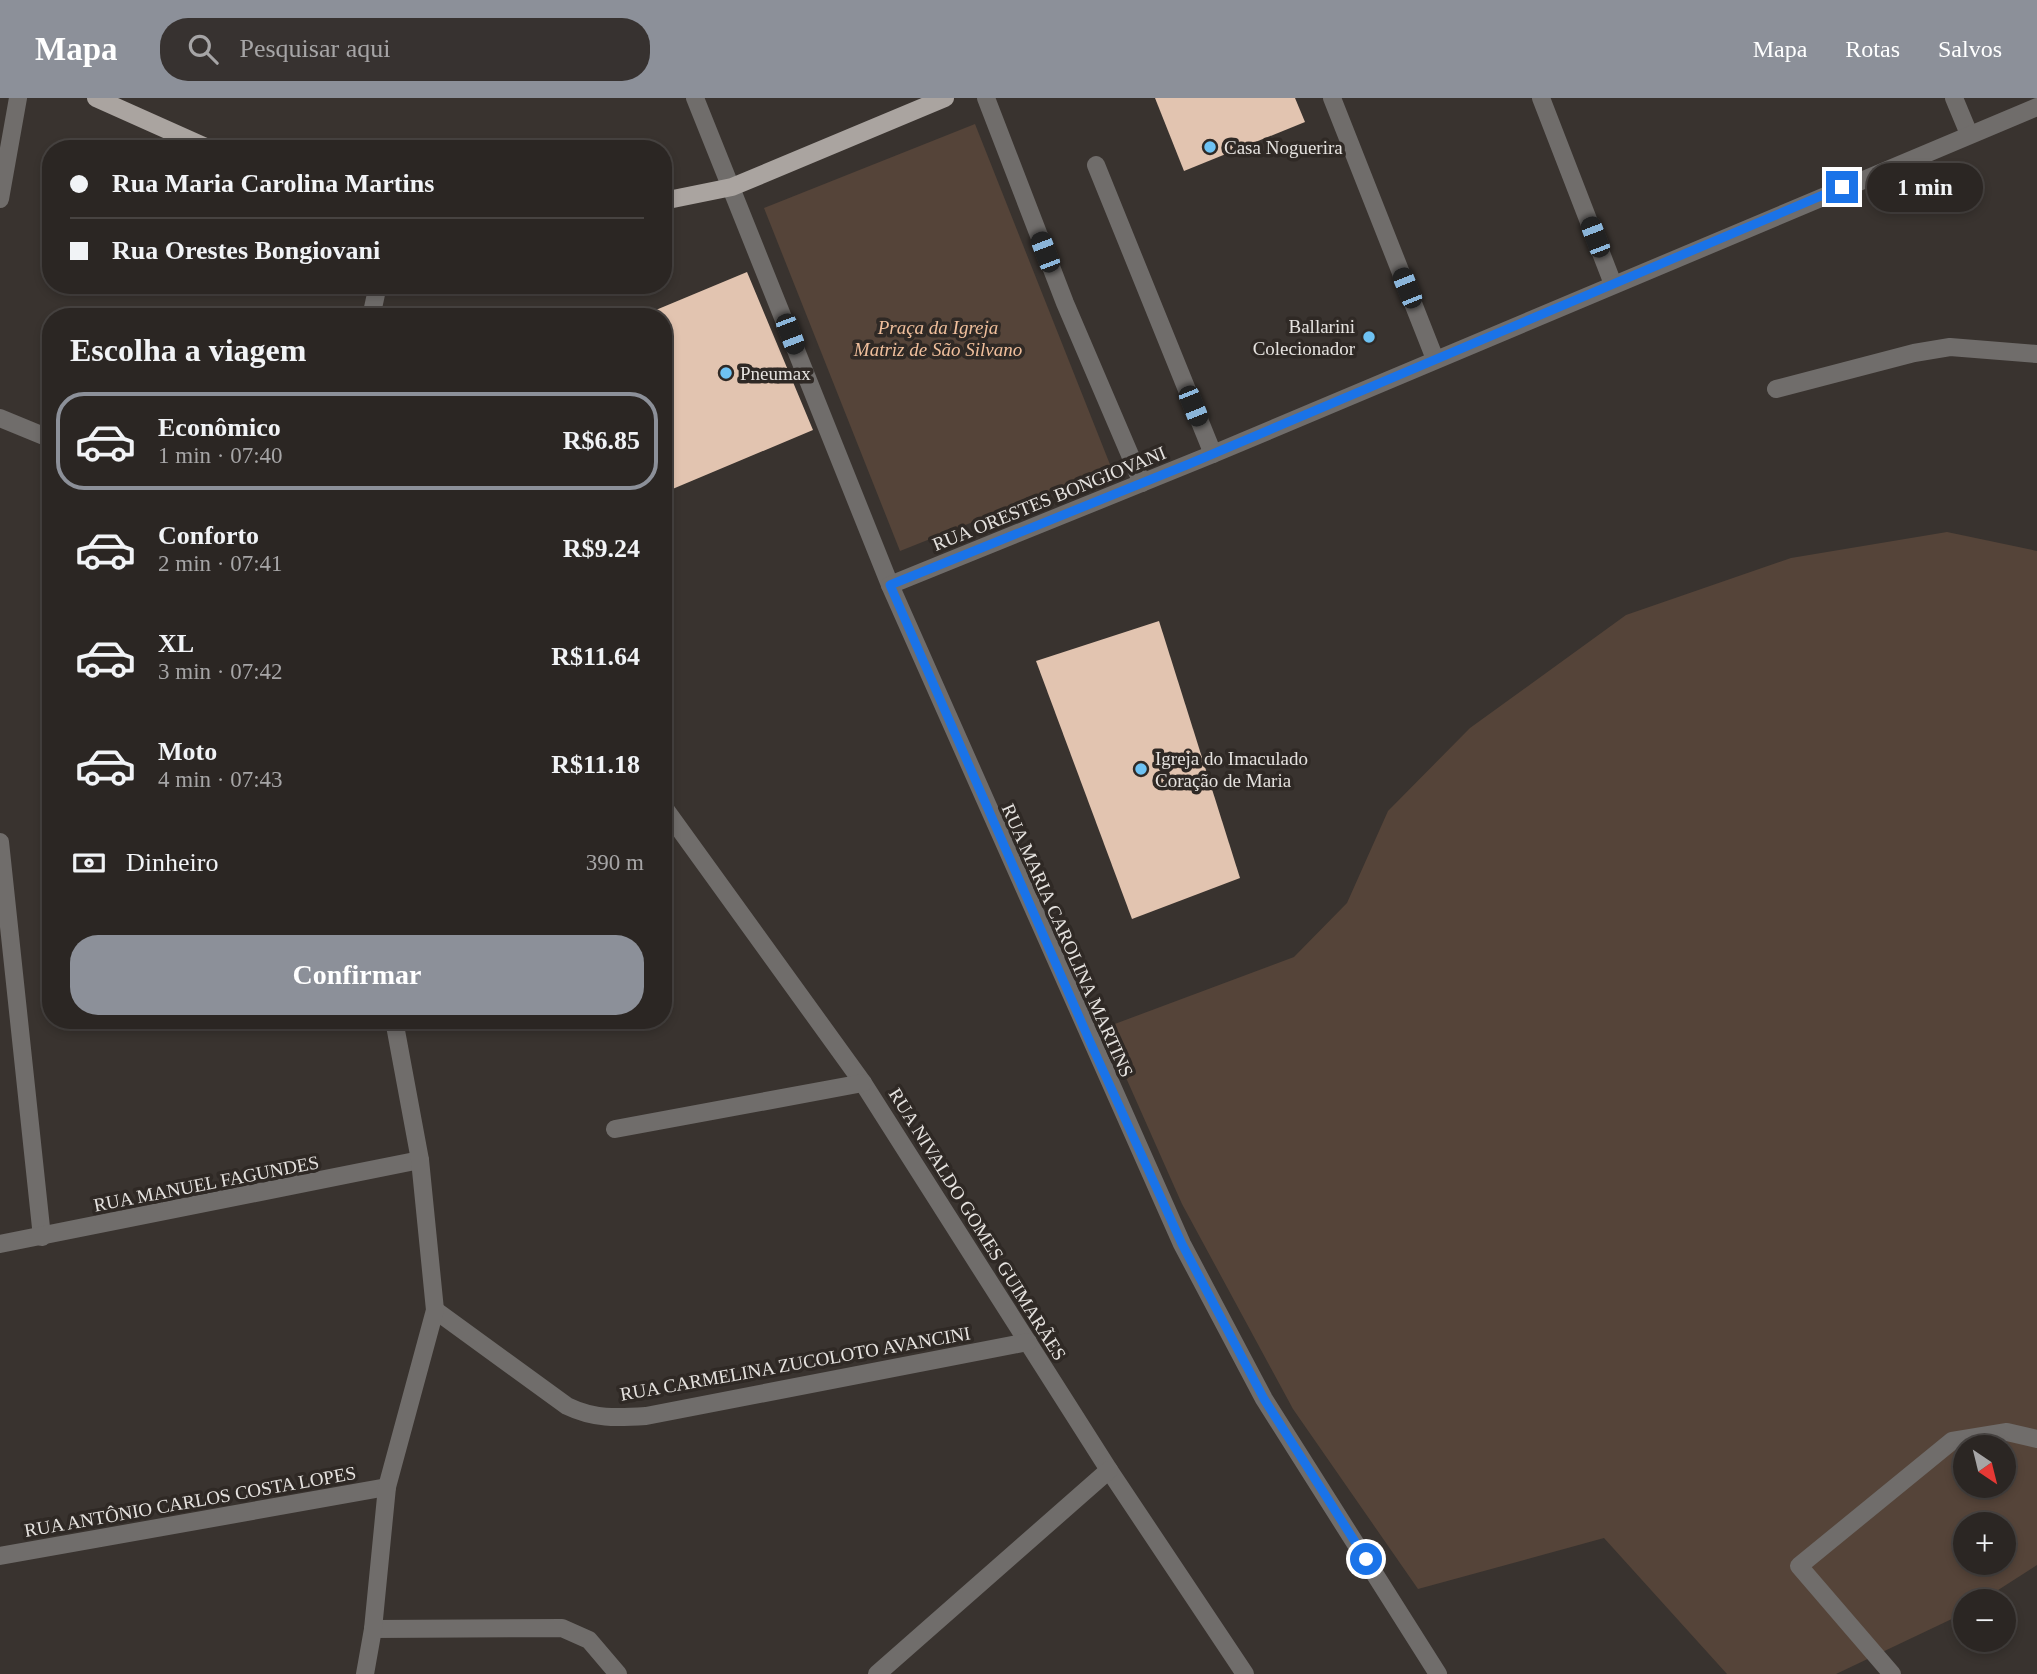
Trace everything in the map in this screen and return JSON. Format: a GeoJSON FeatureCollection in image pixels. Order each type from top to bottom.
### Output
{"type":"FeatureCollection","features":[{"type":"Feature","properties":{"kind":"main road"},"geometry":{"type":"LineString","coordinates":[[96,98],[189,140]]}},
{"type":"Feature","properties":{"kind":"main road"},"geometry":{"type":"LineString","coordinates":[[672,199],[732,187],[945,98]]}},
{"type":"Feature","properties":{"kind":"street"},"geometry":{"type":"LineString","coordinates":[[0,199],[18,98]]}},
{"type":"Feature","properties":{"kind":"street","name":"RUA MARIA CAROLINA MARTINS"},"geometry":{"type":"LineString","coordinates":[[695,98],[890,585],[1040,929],[1182,1244],[1264,1399],[1438,1674]]}},
{"type":"Feature","properties":{"kind":"street"},"geometry":{"type":"LineString","coordinates":[[986,98],[1065,303],[1142,483]]}},
{"type":"Feature","properties":{"kind":"street"},"geometry":{"type":"LineString","coordinates":[[1332,98],[1436,359]]}},
{"type":"Feature","properties":{"kind":"street"},"geometry":{"type":"LineString","coordinates":[[1541,98],[1613,284]]}},
{"type":"Feature","properties":{"kind":"street"},"geometry":{"type":"LineString","coordinates":[[1954,98],[1969,134]]}},
{"type":"Feature","properties":{"kind":"street","name":"RUA ORESTES BONGIOVANI"},"geometry":{"type":"LineString","coordinates":[[890,585],[1213,454],[2037,107]]}},
{"type":"Feature","properties":{"kind":"street"},"geometry":{"type":"LineString","coordinates":[[1096,165],[1213,454]]}},
{"type":"Feature","properties":{"kind":"street"},"geometry":{"type":"LineString","coordinates":[[1776,389],[1914,353],[1950,347],[2037,354]]}},
{"type":"Feature","properties":{"kind":"street"},"geometry":{"type":"LineString","coordinates":[[0,418],[42,435]]}},
{"type":"Feature","properties":{"kind":"street","name":"RUA NIVALDO GOMES GUIMARÃES"},"geometry":{"type":"LineString","coordinates":[[672,818],[863,1083],[1109,1470],[1245,1674]]}},
{"type":"Feature","properties":{"kind":"street"},"geometry":{"type":"LineString","coordinates":[[0,842],[42,1237]]}},
{"type":"Feature","properties":{"kind":"street"},"geometry":{"type":"LineString","coordinates":[[365,1674],[373,1629],[387,1487],[435,1310],[420,1160],[396,1029]]}},
{"type":"Feature","properties":{"kind":"street"},"geometry":{"type":"LineString","coordinates":[[615,1129],[863,1083]]}},
{"type":"Feature","properties":{"kind":"street","name":"RUA MANUEL FAGUNDES"},"geometry":{"type":"LineString","coordinates":[[0,1244],[420,1160]]}},
{"type":"Feature","properties":{"kind":"street","name":"RUA CARMELINA ZUCOLOTO AVANCINI"},"geometry":{"type":"LineString","coordinates":[[435,1310],[567,1406],[588,1416],[609,1418],[646,1416],[1028,1342]]}},
{"type":"Feature","properties":{"kind":"street"},"geometry":{"type":"LineString","coordinates":[[1892,1674],[1798,1566],[1952,1441],[2007,1432],[2037,1439]]}},
{"type":"Feature","properties":{"kind":"street"},"geometry":{"type":"LineString","coordinates":[[877,1674],[1109,1470]]}},
{"type":"Feature","properties":{"kind":"street","name":"RUA ANTÔNIO CARLOS COSTA LOPES"},"geometry":{"type":"LineString","coordinates":[[0,1556],[387,1487]]}},
{"type":"Feature","properties":{"kind":"street"},"geometry":{"type":"LineString","coordinates":[[373,1629],[562,1628],[589,1640],[618,1674]]}},
{"type":"Feature","properties":{"kind":"green space","name":"Praça da Igreja Matriz de São Silvano"},"geometry":{"type":"Polygon","coordinates":[[[975,124],[1111,467],[900,551],[764,208],[975,124]]]}},
{"type":"Feature","properties":{"kind":"green space"},"geometry":{"type":"Polygon","coordinates":[[[1947,532],[2037,551],[2037,1565],[2000,1589],[1953,1589],[1953,1618],[1836,1674],[1727,1674],[1604,1538],[1418,1589],[1293,1409],[1182,1204],[1104,1028],[1294,957],[1347,903],[1388,811],[1470,728],[1626,615],[1791,558],[1947,532]]]}},
{"type":"Feature","properties":{"kind":"building","name":"Casa Noguerira"},"geometry":{"type":"Polygon","coordinates":[[[1155,98],[1295,98],[1305,122],[1184,171],[1155,98]]]}},
{"type":"Feature","properties":{"kind":"building","name":"Pneumax"},"geometry":{"type":"Polygon","coordinates":[[[747,272],[813,430],[672,489],[672,308],[661,308],[747,272]]]}},
{"type":"Feature","properties":{"kind":"building","name":"Igreja do Imaculado Coração de Maria"},"geometry":{"type":"Polygon","coordinates":[[[1159,621],[1240,878],[1132,919],[1036,661],[1159,621]]]}},
{"type":"Feature","properties":{"kind":"place","name":"Casa Noguerira"},"geometry":{"type":"Point","coordinates":[1210,147]}},
{"type":"Feature","properties":{"kind":"place","name":"Ballarini Colecionador"},"geometry":{"type":"Point","coordinates":[1369,337]}},
{"type":"Feature","properties":{"kind":"place","name":"Pneumax"},"geometry":{"type":"Point","coordinates":[726,373]}},
{"type":"Feature","properties":{"kind":"place","name":"Igreja do Imaculado Coração de Maria"},"geometry":{"type":"Point","coordinates":[1141,769]}},
{"type":"Feature","properties":{"kind":"route"},"geometry":{"type":"LineString","coordinates":[[1366,1559],[1264,1399],[1182,1244],[1136,1146],[890,585],[1189,464],[1842,187]]}}]}
